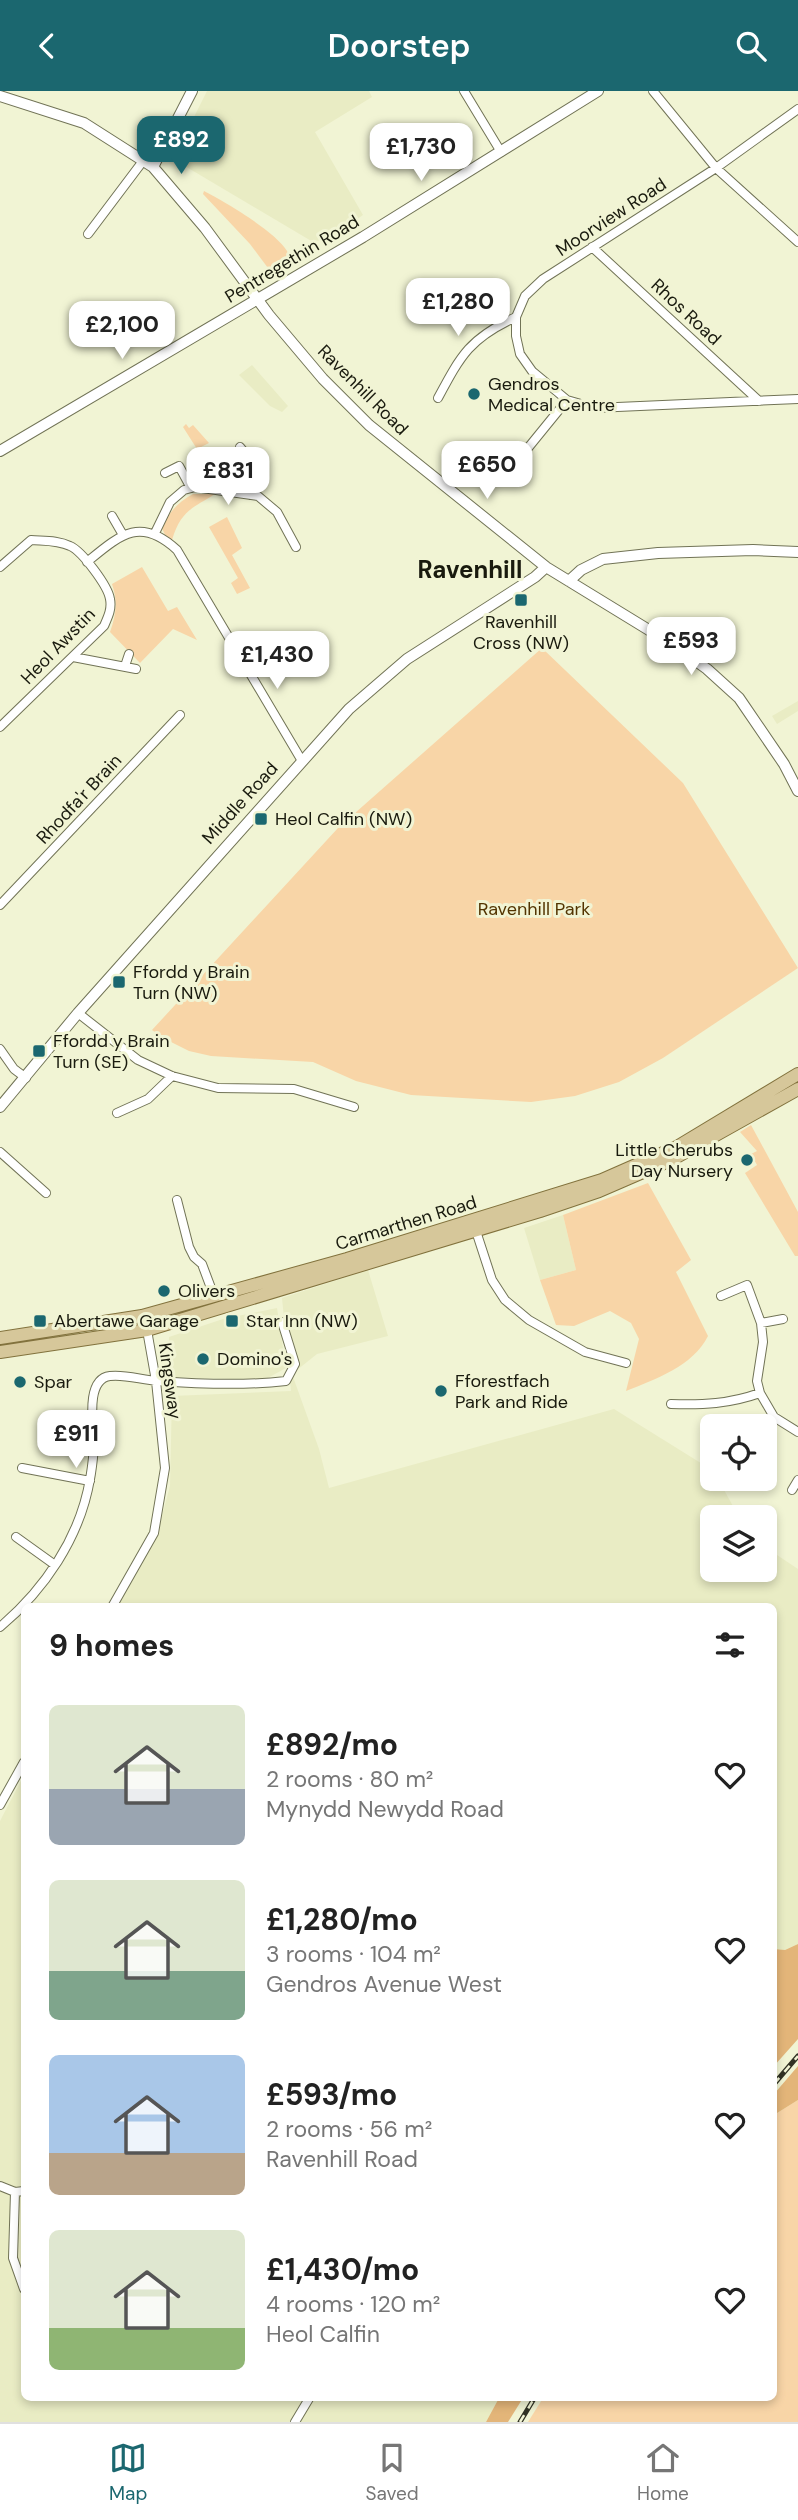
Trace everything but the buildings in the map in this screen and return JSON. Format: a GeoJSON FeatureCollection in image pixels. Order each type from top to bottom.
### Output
{"type":"FeatureCollection","features":[{"type":"Feature","properties":{"kind":"main road","name":"Carmarthen Road"},"geometry":{"type":"LineString","coordinates":[[0,1338],[142,1316],[492,1215],[624,1172],[677,1147],[798,1075]]}},
{"type":"Feature","properties":{"kind":"main road","name":"Carmarthen Road"},"geometry":{"type":"LineString","coordinates":[[0,1352],[147,1331],[599,1191],[692,1149],[798,1089]]}},
{"type":"Feature","properties":{"kind":"street"},"geometry":{"type":"LineString","coordinates":[[153,167],[192,91]]}},
{"type":"Feature","properties":{"kind":"street"},"geometry":{"type":"LineString","coordinates":[[464,91],[500,152]]}},
{"type":"Feature","properties":{"kind":"street","name":"Pentregethin Road"},"geometry":{"type":"LineString","coordinates":[[0,451],[259,299],[598,91]]}},
{"type":"Feature","properties":{"kind":"street"},"geometry":{"type":"LineString","coordinates":[[653,91],[716,168],[798,241]]}},
{"type":"Feature","properties":{"kind":"street","name":"Ravenhill Road"},"geometry":{"type":"LineString","coordinates":[[0,96],[13,96],[84,123],[153,167],[205,228],[269,315],[323,379],[369,425],[546,567],[675,646],[706,669],[739,698],[784,764],[798,791]]}},
{"type":"Feature","properties":{"kind":"street","name":"Moorview Road"},"geometry":{"type":"LineString","coordinates":[[516,317],[525,296],[543,279],[716,168],[798,109]]}},
{"type":"Feature","properties":{"kind":"street"},"geometry":{"type":"LineString","coordinates":[[88,234],[143,161]]}},
{"type":"Feature","properties":{"kind":"street","name":"Rhos Road"},"geometry":{"type":"LineString","coordinates":[[592,247],[759,401]]}},
{"type":"Feature","properties":{"kind":"street"},"geometry":{"type":"LineString","coordinates":[[438,398],[456,364],[472,343],[492,328],[516,317],[520,354],[532,371],[567,400],[595,408],[798,398]]}},
{"type":"Feature","properties":{"kind":"street"},"geometry":{"type":"LineString","coordinates":[[506,475],[567,400]]}},
{"type":"Feature","properties":{"kind":"street"},"geometry":{"type":"LineString","coordinates":[[240,447],[255,465],[250,495]]}},
{"type":"Feature","properties":{"kind":"street"},"geometry":{"type":"LineString","coordinates":[[165,473],[179,466],[191,488]]}},
{"type":"Feature","properties":{"kind":"street"},"geometry":{"type":"LineString","coordinates":[[155,533],[170,502],[184,490],[195,487],[258,496],[276,512],[296,548]]}},
{"type":"Feature","properties":{"kind":"street"},"geometry":{"type":"LineString","coordinates":[[112,516],[123,535]]}},
{"type":"Feature","properties":{"kind":"street"},"geometry":{"type":"LineString","coordinates":[[87,562],[123,535],[155,533],[177,550],[186,561],[302,761]]}},
{"type":"Feature","properties":{"kind":"street","name":"Heol Awstin"},"geometry":{"type":"LineString","coordinates":[[0,567],[32,540],[59,542],[74,547],[106,587],[111,600],[104,626],[0,727]]}},
{"type":"Feature","properties":{"kind":"street"},"geometry":{"type":"LineString","coordinates":[[569,580],[581,570],[603,559],[672,552],[798,552]]}},
{"type":"Feature","properties":{"kind":"street","name":"Middle Road"},"geometry":{"type":"LineString","coordinates":[[0,1107],[78,1013],[349,709],[407,659],[535,577],[546,567]]}},
{"type":"Feature","properties":{"kind":"street"},"geometry":{"type":"LineString","coordinates":[[125,666],[129,654]]}},
{"type":"Feature","properties":{"kind":"street"},"geometry":{"type":"LineString","coordinates":[[73,657],[136,669]]}},
{"type":"Feature","properties":{"kind":"street","name":"Rhodfa'r Brain"},"geometry":{"type":"LineString","coordinates":[[0,905],[180,715]]}},
{"type":"Feature","properties":{"kind":"street"},"geometry":{"type":"LineString","coordinates":[[78,1013],[138,1060],[172,1076],[218,1088],[294,1089],[354,1107]]}},
{"type":"Feature","properties":{"kind":"street"},"geometry":{"type":"LineString","coordinates":[[0,1049],[15,1069],[26,1078]]}},
{"type":"Feature","properties":{"kind":"street"},"geometry":{"type":"LineString","coordinates":[[117,1113],[148,1099],[172,1076]]}},
{"type":"Feature","properties":{"kind":"street"},"geometry":{"type":"LineString","coordinates":[[0,1152],[46,1193]]}},
{"type":"Feature","properties":{"kind":"street"},"geometry":{"type":"LineString","coordinates":[[177,1200],[189,1247],[194,1257],[202,1263],[214,1296]]}},
{"type":"Feature","properties":{"kind":"street"},"geometry":{"type":"LineString","coordinates":[[476,1231],[492,1280],[505,1300],[529,1319],[585,1352],[626,1363]]}},
{"type":"Feature","properties":{"kind":"street"},"geometry":{"type":"LineString","coordinates":[[720,1296],[747,1285],[761,1323],[762,1342],[757,1381],[760,1393],[774,1417],[798,1432]]}},
{"type":"Feature","properties":{"kind":"street","name":"Kingsway"},"geometry":{"type":"LineString","coordinates":[[114,1603],[154,1533],[165,1468],[156,1381],[142,1316]]}},
{"type":"Feature","properties":{"kind":"street"},"geometry":{"type":"LineString","coordinates":[[761,1323],[783,1319]]}},
{"type":"Feature","properties":{"kind":"street"},"geometry":{"type":"LineString","coordinates":[[26,1603],[55,1565],[71,1537],[83,1507],[90,1481],[94,1447],[93,1391],[98,1383],[109,1376],[156,1381],[260,1384],[286,1381],[295,1364],[282,1322]]}},
{"type":"Feature","properties":{"kind":"street"},"geometry":{"type":"LineString","coordinates":[[671,1404],[707,1406],[735,1402],[760,1393]]}},
{"type":"Feature","properties":{"kind":"street"},"geometry":{"type":"LineString","coordinates":[[22,1468],[90,1481]]}},
{"type":"Feature","properties":{"kind":"street"},"geometry":{"type":"LineString","coordinates":[[792,1490],[798,1480]]}},
{"type":"Feature","properties":{"kind":"street"},"geometry":{"type":"LineString","coordinates":[[16,1537],[55,1565]]}},
{"type":"Feature","properties":{"kind":"street"},"geometry":{"type":"LineString","coordinates":[[0,1627],[21,1607]]}},
{"type":"Feature","properties":{"kind":"street"},"geometry":{"type":"LineString","coordinates":[[0,1805],[21,1767]]}},
{"type":"Feature","properties":{"kind":"street"},"geometry":{"type":"LineString","coordinates":[[0,2186],[20,2191],[13,2258],[21,2281]]}},
{"type":"Feature","properties":{"kind":"street"},"geometry":{"type":"LineString","coordinates":[[295,2422],[308,2401]]}},
{"type":"Feature","properties":{"kind":"shaded area"},"geometry":{"type":"Polygon","coordinates":[[[207,91],[369,91],[372,97],[315,132],[363,215],[330,238],[313,242],[173,159],[207,91]]]}},
{"type":"Feature","properties":{"kind":"shaded area"},"geometry":{"type":"Polygon","coordinates":[[[252,365],[288,406],[282,412],[270,406],[239,375],[252,365]]]}},
{"type":"Feature","properties":{"kind":"shaded area"},"geometry":{"type":"Polygon","coordinates":[[[798,701],[798,711],[777,724],[772,716],[798,701]]]}},
{"type":"Feature","properties":{"kind":"shaded area"},"geometry":{"type":"Polygon","coordinates":[[[563,1215],[576,1270],[540,1280],[524,1228],[563,1215]]]}},
{"type":"Feature","properties":{"kind":"shaded area"},"geometry":{"type":"Polygon","coordinates":[[[368,1270],[388,1336],[317,1354],[292,1374],[319,1449],[329,1488],[614,1409],[700,1463],[700,1491],[725,1491],[732,1505],[700,1505],[700,1582],[777,1582],[777,1555],[798,1569],[798,1944],[785,1950],[777,1949],[777,1603],[119,1603],[156,1538],[170,1486],[172,1396],[291,1391],[282,1298],[368,1270]]]}},
{"type":"Feature","properties":{"kind":"shaded area"},"geometry":{"type":"Polygon","coordinates":[[[277,1308],[286,1368],[264,1380],[168,1377],[169,1337],[223,1319],[277,1308]]]}},
{"type":"Feature","properties":{"kind":"shaded area"},"geometry":{"type":"Polygon","coordinates":[[[21,1781],[21,2401],[497,2401],[486,2422],[0,2422],[0,1821],[21,1781]]]}},
{"type":"Feature","properties":{"kind":"shaded area"},"geometry":{"type":"Polygon","coordinates":[[[798,1944],[798,2039],[777,2063],[777,1949],[785,1950],[798,1944]]]}},
{"type":"Feature","properties":{"kind":"shaded area"},"geometry":{"type":"Polygon","coordinates":[[[798,2066],[798,2100],[777,2113],[777,2090],[798,2066]]]}},
{"type":"Feature","properties":{"kind":"shaded area"},"geometry":{"type":"Polygon","coordinates":[[[497,2401],[521,2401],[508,2422],[486,2422],[497,2401]]]}},
{"type":"Feature","properties":{"kind":"green space"},"geometry":{"type":"Polygon","coordinates":[[[204,191],[249,218],[281,243],[290,260],[287,270],[271,272],[250,244],[203,194],[204,191]]]}},
{"type":"Feature","properties":{"kind":"green space"},"geometry":{"type":"Polygon","coordinates":[[[186,424],[189,428],[193,425],[209,443],[197,449],[183,427],[186,424]]]}},
{"type":"Feature","properties":{"kind":"green space"},"geometry":{"type":"Polygon","coordinates":[[[240,459],[248,464],[245,487],[222,483],[240,459]]]}},
{"type":"Feature","properties":{"kind":"green space"},"geometry":{"type":"Polygon","coordinates":[[[193,494],[215,494],[193,507],[183,517],[172,540],[165,535],[162,528],[164,523],[174,508],[193,494]]]}},
{"type":"Feature","properties":{"kind":"green space"},"geometry":{"type":"Polygon","coordinates":[[[227,517],[242,548],[232,555],[250,588],[237,594],[231,583],[238,578],[209,527],[227,517]]]}},
{"type":"Feature","properties":{"kind":"green space"},"geometry":{"type":"Polygon","coordinates":[[[142,567],[168,611],[177,607],[197,640],[173,629],[140,663],[110,632],[116,608],[112,584],[142,567]]]}},
{"type":"Feature","properties":{"kind":"green space","name":"Ravenhill Park"},"geometry":{"type":"Polygon","coordinates":[[[542,648],[683,783],[798,968],[663,1058],[619,1082],[575,1096],[531,1102],[411,1095],[356,1081],[313,1062],[211,1056],[189,1051],[152,1030],[338,828],[542,648]]]}},
{"type":"Feature","properties":{"kind":"green space"},"geometry":{"type":"Polygon","coordinates":[[[751,1125],[798,1212],[798,1256],[795,1256],[745,1173],[757,1165],[751,1154],[757,1151],[740,1132],[751,1125]]]}},
{"type":"Feature","properties":{"kind":"green space"},"geometry":{"type":"Polygon","coordinates":[[[648,1183],[691,1260],[676,1272],[708,1336],[693,1356],[673,1370],[626,1391],[639,1339],[631,1323],[610,1311],[574,1326],[556,1325],[540,1280],[576,1270],[563,1215],[648,1183]]]}},
{"type":"Feature","properties":{"kind":"green space"},"geometry":{"type":"Polygon","coordinates":[[[798,2100],[798,2422],[528,2422],[541,2401],[777,2401],[777,2113],[798,2100]]]}},
{"type":"Feature","properties":{"kind":"railway"},"geometry":{"type":"LineString","coordinates":[[777,2080],[798,2056]]}},
{"type":"Feature","properties":{"kind":"railway"},"geometry":{"type":"LineString","coordinates":[[520,2422],[533,2401]]}},
{"type":"Feature","properties":{"kind":"place","name":"Gendros Medical Centre"},"geometry":{"type":"Point","coordinates":[474,394]}},
{"type":"Feature","properties":{"kind":"place","name":"Ravenhill Cross (NW)"},"geometry":{"type":"Point","coordinates":[521,600]}},
{"type":"Feature","properties":{"kind":"place","name":"Heol Calfin (NW)"},"geometry":{"type":"Point","coordinates":[261,819]}},
{"type":"Feature","properties":{"kind":"place","name":"Ffordd y Brain Turn (NW)"},"geometry":{"type":"Point","coordinates":[119,982]}},
{"type":"Feature","properties":{"kind":"place","name":"Ffordd y Brain Turn (SE)"},"geometry":{"type":"Point","coordinates":[39,1051]}},
{"type":"Feature","properties":{"kind":"place","name":"Little Cherubs Day Nursery"},"geometry":{"type":"Point","coordinates":[747,1160]}},
{"type":"Feature","properties":{"kind":"place","name":"Olivers"},"geometry":{"type":"Point","coordinates":[164,1291]}},
{"type":"Feature","properties":{"kind":"place","name":"Abertawe Garage"},"geometry":{"type":"Point","coordinates":[40,1321]}},
{"type":"Feature","properties":{"kind":"place","name":"Star Inn (NW)"},"geometry":{"type":"Point","coordinates":[232,1321]}},
{"type":"Feature","properties":{"kind":"place","name":"Domino's"},"geometry":{"type":"Point","coordinates":[203,1359]}},
{"type":"Feature","properties":{"kind":"place","name":"Spar"},"geometry":{"type":"Point","coordinates":[20,1382]}},
{"type":"Feature","properties":{"kind":"place","name":"Fforestfach Park and Ride"},"geometry":{"type":"Point","coordinates":[441,1391]}},
{"type":"Feature","properties":{"kind":"district","name":"Ravenhill"},"geometry":{"type":"Point","coordinates":[470,570]}}]}
